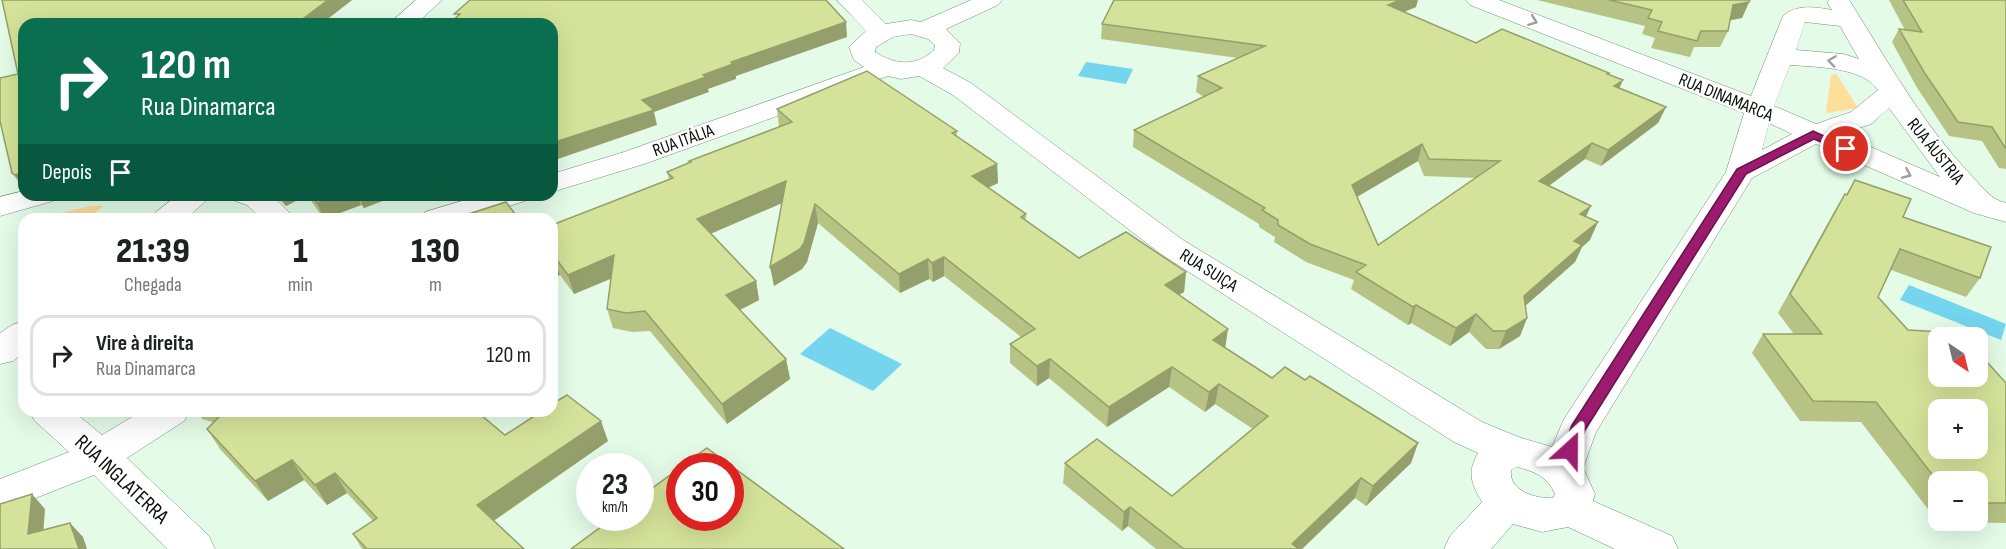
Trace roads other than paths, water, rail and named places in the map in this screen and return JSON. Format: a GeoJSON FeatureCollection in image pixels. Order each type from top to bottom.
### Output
{"type":"FeatureCollection","features":[{"type":"Feature","properties":{"kind":"street"},"geometry":{"type":"LineString","coordinates":[[409,18],[430,0]]}},
{"type":"Feature","properties":{"kind":"street"},"geometry":{"type":"LineString","coordinates":[[877,66],[862,55],[862,47],[868,38],[888,30],[933,31],[990,0]]}},
{"type":"Feature","properties":{"kind":"street","name":"RUA DINAMARCA"},"geometry":{"type":"LineString","coordinates":[[1478,0],[1759,109],[1813,135],[1999,213]]}},
{"type":"Feature","properties":{"kind":"street"},"geometry":{"type":"LineString","coordinates":[[856,7],[888,30]]}},
{"type":"Feature","properties":{"kind":"street","name":"RUA ÁUSTRIA"},"geometry":{"type":"LineString","coordinates":[[1543,474],[1578,429],[1745,159],[1759,109],[1781,56],[1792,21],[1799,15],[1818,15],[1844,10],[1886,84],[1948,170],[1999,213]]}},
{"type":"Feature","properties":{"kind":"street"},"geometry":{"type":"LineString","coordinates":[[931,65],[947,55],[950,47],[947,40],[933,31]]}},
{"type":"Feature","properties":{"kind":"street"},"geometry":{"type":"LineString","coordinates":[[1776,154],[1813,135],[1861,118],[1886,84],[1843,62],[1781,56]]}},
{"type":"Feature","properties":{"kind":"street","name":"RUA ITÁLIA"},"geometry":{"type":"LineString","coordinates":[[558,181],[634,158],[813,94],[877,66],[897,70],[931,65]]}},
{"type":"Feature","properties":{"kind":"street","name":"RUA SUIÇA"},"geometry":{"type":"LineString","coordinates":[[931,65],[1172,247],[1468,432],[1543,474],[1643,542]]}},
{"type":"Feature","properties":{"kind":"street"},"geometry":{"type":"LineString","coordinates":[[1681,79],[1705,98],[1745,159],[1813,151],[1863,156]]}},
{"type":"Feature","properties":{"kind":"street"},"geometry":{"type":"LineString","coordinates":[[0,207],[21,201]]}},
{"type":"Feature","properties":{"kind":"street"},"geometry":{"type":"LineString","coordinates":[[174,213],[190,201]]}},
{"type":"Feature","properties":{"kind":"street"},"geometry":{"type":"LineString","coordinates":[[260,201],[273,213]]}},
{"type":"Feature","properties":{"kind":"street"},"geometry":{"type":"LineString","coordinates":[[455,213],[494,201]]}},
{"type":"Feature","properties":{"kind":"street"},"geometry":{"type":"LineString","coordinates":[[0,352],[18,338]]}},
{"type":"Feature","properties":{"kind":"street","name":"RUA INGLATERRA"},"geometry":{"type":"LineString","coordinates":[[55,417],[100,456],[194,549]]}},
{"type":"Feature","properties":{"kind":"street"},"geometry":{"type":"LineString","coordinates":[[0,496],[100,456],[162,417]]}},
{"type":"Feature","properties":{"kind":"street"},"geometry":{"type":"LineString","coordinates":[[1490,473],[1543,474],[1552,516],[1529,513],[1508,502],[1494,488],[1490,473]]}},
{"type":"Feature","properties":{"kind":"street"},"geometry":{"type":"LineString","coordinates":[[1465,549],[1508,502]]}},
{"type":"Feature","properties":{"kind":"water"},"geometry":{"type":"Polygon","coordinates":[[[1086,62],[1133,69],[1126,84],[1078,76],[1086,62]]]}},
{"type":"Feature","properties":{"kind":"water"},"geometry":{"type":"Polygon","coordinates":[[[1909,285],[2006,324],[2001,340],[1988,335],[1988,327],[1968,327],[1900,300],[1909,285]]]}},
{"type":"Feature","properties":{"kind":"water"},"geometry":{"type":"Polygon","coordinates":[[[830,328],[902,364],[873,391],[800,354],[830,328]]]}}]}
